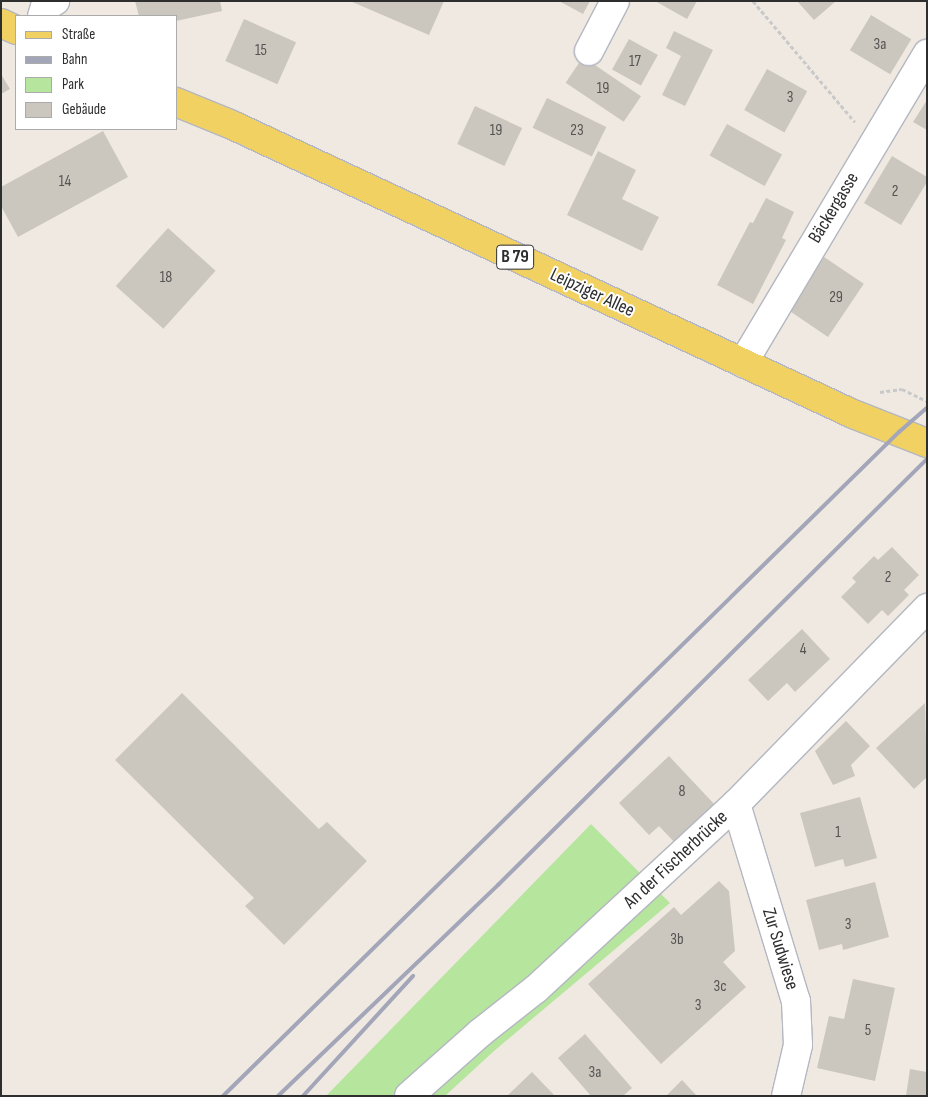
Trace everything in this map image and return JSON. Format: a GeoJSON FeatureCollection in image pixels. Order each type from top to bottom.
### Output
{"type":"FeatureCollection","features":[{"type":"Feature","properties":{"kind":"main road"},"geometry":{"type":"LineString","coordinates":[[1,22],[15,29]]}},
{"type":"Feature","properties":{"kind":"main road","name":"Leipziger Allee"},"geometry":{"type":"LineString","coordinates":[[178,103],[230,124],[853,414],[927,443]]}},
{"type":"Feature","properties":{"kind":"street"},"geometry":{"type":"LineString","coordinates":[[42,15],[45,8],[55,1]]}},
{"type":"Feature","properties":{"kind":"street"},"geometry":{"type":"LineString","coordinates":[[589,51],[615,1]]}},
{"type":"Feature","properties":{"kind":"street","name":"Bäckergasse"},"geometry":{"type":"LineString","coordinates":[[743,363],[927,54]]}},
{"type":"Feature","properties":{"kind":"street","name":"An der Fischerbrücke"},"geometry":{"type":"LineString","coordinates":[[409,1096],[480,1034],[536,989],[736,804],[927,608]]}},
{"type":"Feature","properties":{"kind":"street","name":"Zur Sudwiese"},"geometry":{"type":"LineString","coordinates":[[736,804],[796,1001],[798,1045],[786,1096]]}},
{"type":"Feature","properties":{"kind":"path"},"geometry":{"type":"LineString","coordinates":[[754,1],[873,143]]}},
{"type":"Feature","properties":{"kind":"green space"},"geometry":{"type":"Polygon","coordinates":[[[591,824],[670,903],[494,1051],[445,1096],[326,1096],[591,824]]]}},
{"type":"Feature","properties":{"kind":"building"},"geometry":{"type":"Polygon","coordinates":[[[135,1],[220,1],[222,11],[178,21],[178,15],[139,15],[135,1]]]}},
{"type":"Feature","properties":{"kind":"building"},"geometry":{"type":"Polygon","coordinates":[[[350,1],[444,1],[429,35],[350,1]]]}},
{"type":"Feature","properties":{"kind":"building"},"geometry":{"type":"Polygon","coordinates":[[[559,1],[590,1],[583,14],[559,1]]]}},
{"type":"Feature","properties":{"kind":"building"},"geometry":{"type":"Polygon","coordinates":[[[655,1],[697,1],[687,19],[655,1]]]}},
{"type":"Feature","properties":{"kind":"building"},"geometry":{"type":"Polygon","coordinates":[[[797,1],[836,1],[814,20],[797,1]]]}},
{"type":"Feature","properties":{"kind":"building"},"geometry":{"type":"Polygon","coordinates":[[[871,15],[911,39],[890,74],[850,50],[871,15]]]}},
{"type":"Feature","properties":{"kind":"building"},"geometry":{"type":"Polygon","coordinates":[[[244,19],[296,42],[277,84],[225,61],[244,19]]]}},
{"type":"Feature","properties":{"kind":"building"},"geometry":{"type":"Polygon","coordinates":[[[674,31],[713,50],[685,106],[662,95],[681,56],[666,48],[674,31]]]}},
{"type":"Feature","properties":{"kind":"building"},"geometry":{"type":"Polygon","coordinates":[[[629,39],[658,55],[641,86],[612,70],[629,39]]]}},
{"type":"Feature","properties":{"kind":"building"},"geometry":{"type":"Polygon","coordinates":[[[583,57],[641,96],[624,122],[566,83],[583,57]]]}},
{"type":"Feature","properties":{"kind":"building"},"geometry":{"type":"Polygon","coordinates":[[[767,69],[807,91],[784,132],[744,110],[767,69]]]}},
{"type":"Feature","properties":{"kind":"building"},"geometry":{"type":"Polygon","coordinates":[[[1,74],[10,89],[1,94],[1,74]]]}},
{"type":"Feature","properties":{"kind":"building"},"geometry":{"type":"Polygon","coordinates":[[[547,98],[606,127],[592,157],[533,128],[547,98]]]}},
{"type":"Feature","properties":{"kind":"building"},"geometry":{"type":"Polygon","coordinates":[[[927,100],[927,130],[913,122],[927,100]]]}},
{"type":"Feature","properties":{"kind":"building"},"geometry":{"type":"Polygon","coordinates":[[[475,106],[522,128],[504,166],[457,144],[475,106]]]}},
{"type":"Feature","properties":{"kind":"building"},"geometry":{"type":"Polygon","coordinates":[[[727,124],[782,155],[765,186],[710,155],[727,124]]]}},
{"type":"Feature","properties":{"kind":"building"},"geometry":{"type":"Polygon","coordinates":[[[103,131],[128,177],[18,237],[1,206],[1,187],[103,131]]]}},
{"type":"Feature","properties":{"kind":"building"},"geometry":{"type":"Polygon","coordinates":[[[598,151],[636,170],[622,199],[659,217],[642,251],[567,215],[598,151]]]}},
{"type":"Feature","properties":{"kind":"building"},"geometry":{"type":"Polygon","coordinates":[[[892,156],[927,177],[927,182],[901,225],[864,203],[892,156]]]}},
{"type":"Feature","properties":{"kind":"building"},"geometry":{"type":"Polygon","coordinates":[[[766,198],[794,212],[782,238],[786,240],[753,304],[717,285],[750,222],[753,223],[766,198]]]}},
{"type":"Feature","properties":{"kind":"building"},"geometry":{"type":"Polygon","coordinates":[[[168,228],[216,271],[163,329],[116,286],[168,228]]]}},
{"type":"Feature","properties":{"kind":"building"},"geometry":{"type":"Polygon","coordinates":[[[824,257],[864,284],[828,337],[788,310],[824,257]]]}},
{"type":"Feature","properties":{"kind":"building"},"geometry":{"type":"Polygon","coordinates":[[[892,547],[919,575],[904,590],[909,595],[888,616],[882,610],[868,624],[841,597],[856,582],[852,578],[874,556],[878,560],[892,547]]]}},
{"type":"Feature","properties":{"kind":"building"},"geometry":{"type":"Polygon","coordinates":[[[802,629],[830,659],[795,692],[787,683],[768,701],[748,680],[802,629]]]}},
{"type":"Feature","properties":{"kind":"building"},"geometry":{"type":"Polygon","coordinates":[[[182,693],[319,829],[327,822],[367,861],[284,945],[245,906],[254,898],[115,760],[182,693]]]}},
{"type":"Feature","properties":{"kind":"building"},"geometry":{"type":"Polygon","coordinates":[[[925,703],[927,777],[914,789],[876,748],[925,703]]]}},
{"type":"Feature","properties":{"kind":"building"},"geometry":{"type":"Polygon","coordinates":[[[846,721],[870,746],[851,765],[855,776],[833,785],[815,751],[846,721]]]}},
{"type":"Feature","properties":{"kind":"building"},"geometry":{"type":"Polygon","coordinates":[[[669,756],[716,806],[676,844],[659,826],[649,835],[619,803],[669,756]]]}},
{"type":"Feature","properties":{"kind":"building"},"geometry":{"type":"Polygon","coordinates":[[[860,797],[877,858],[845,867],[843,859],[815,867],[800,813],[860,797]]]}},
{"type":"Feature","properties":{"kind":"building"},"geometry":{"type":"Polygon","coordinates":[[[719,881],[729,891],[735,951],[723,962],[746,987],[661,1064],[588,984],[674,907],[681,915],[719,881]]]}},
{"type":"Feature","properties":{"kind":"building"},"geometry":{"type":"Polygon","coordinates":[[[875,882],[889,937],[843,950],[842,944],[819,950],[806,900],[875,882]]]}},
{"type":"Feature","properties":{"kind":"building"},"geometry":{"type":"Polygon","coordinates":[[[853,979],[895,988],[875,1081],[817,1068],[829,1016],[844,1019],[853,979]]]}},
{"type":"Feature","properties":{"kind":"building"},"geometry":{"type":"Polygon","coordinates":[[[585,1034],[632,1088],[623,1096],[591,1096],[558,1058],[585,1034]]]}},
{"type":"Feature","properties":{"kind":"building"},"geometry":{"type":"Polygon","coordinates":[[[910,1069],[927,1072],[927,1096],[906,1096],[910,1069]]]}},
{"type":"Feature","properties":{"kind":"building"},"geometry":{"type":"Polygon","coordinates":[[[532,1072],[555,1096],[507,1096],[532,1072]]]}},
{"type":"Feature","properties":{"kind":"building"},"geometry":{"type":"Polygon","coordinates":[[[682,1080],[697,1096],[666,1096],[682,1080]]]}},
{"type":"Feature","properties":{"kind":"railway"},"geometry":{"type":"LineString","coordinates":[[223,1096],[899,432],[927,408]]}},
{"type":"Feature","properties":{"kind":"railway"},"geometry":{"type":"LineString","coordinates":[[278,1096],[498,885],[927,459]]}},
{"type":"Feature","properties":{"kind":"railway"},"geometry":{"type":"LineString","coordinates":[[303,1096],[413,976]]}}]}
